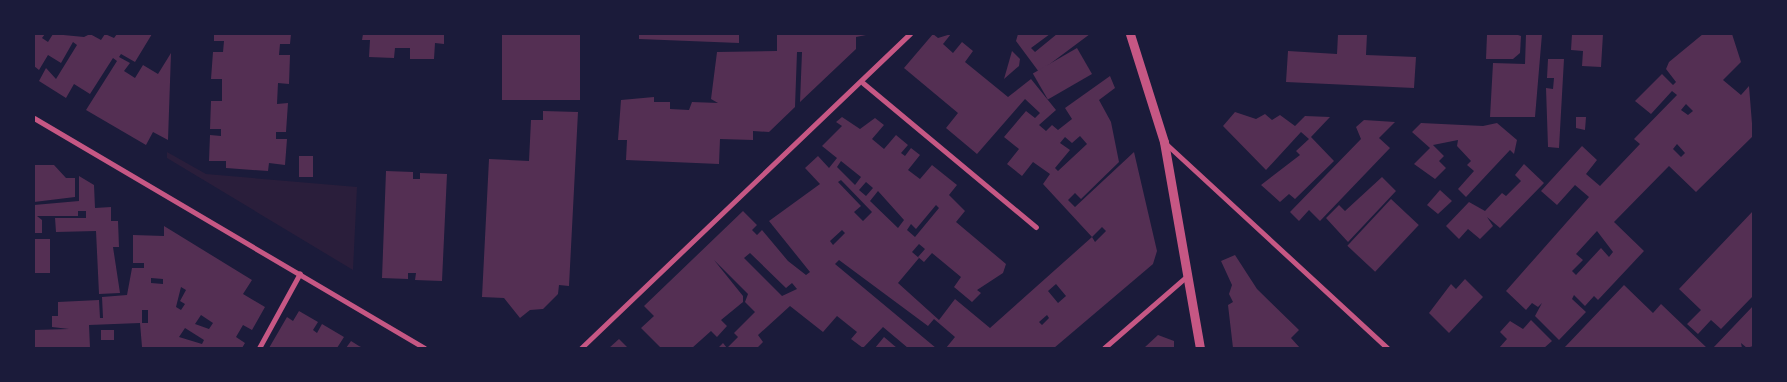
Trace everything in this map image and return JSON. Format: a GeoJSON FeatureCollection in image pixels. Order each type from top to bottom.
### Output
{"type":"FeatureCollection","features":[{"type":"Feature","properties":{"kind":"street"},"geometry":{"type":"LineString","coordinates":[[581,348],[863,82],[910,34]]}},
{"type":"Feature","properties":{"kind":"street"},"geometry":{"type":"LineString","coordinates":[[1130,34],[1164,142],[1190,274],[1200,348]]}},
{"type":"Feature","properties":{"kind":"street"},"geometry":{"type":"LineString","coordinates":[[863,82],[1036,227]]}},
{"type":"Feature","properties":{"kind":"street"},"geometry":{"type":"LineString","coordinates":[[34,118],[424,348]]}},
{"type":"Feature","properties":{"kind":"street"},"geometry":{"type":"LineString","coordinates":[[1164,142],[1387,348]]}},
{"type":"Feature","properties":{"kind":"street"},"geometry":{"type":"LineString","coordinates":[[259,348],[300,274]]}},
{"type":"Feature","properties":{"kind":"street"},"geometry":{"type":"LineString","coordinates":[[1104,348],[1190,274]]}},
{"type":"Feature","properties":{"kind":"shaded area"},"geometry":{"type":"Polygon","coordinates":[[[167,152],[206,174],[357,187],[353,270],[167,158],[167,152]]]}},
{"type":"Feature","properties":{"kind":"building"},"geometry":{"type":"Polygon","coordinates":[[[34,34],[45,34],[42,38],[48,42],[53,34],[84,37],[90,34],[101,40],[105,34],[114,38],[117,34],[152,34],[135,62],[121,54],[119,57],[130,63],[124,71],[135,78],[143,65],[158,74],[171,53],[168,140],[153,132],[146,145],[86,110],[117,61],[113,58],[90,94],[74,84],[66,98],[39,81],[46,68],[56,79],[77,45],[73,42],[61,63],[48,55],[39,70],[34,66],[34,34]]]}},
{"type":"Feature","properties":{"kind":"building"},"geometry":{"type":"Polygon","coordinates":[[[214,34],[291,34],[290,44],[280,44],[279,55],[290,55],[289,84],[278,83],[277,104],[288,103],[286,132],[276,132],[276,139],[287,139],[285,165],[269,163],[268,171],[226,168],[226,161],[209,161],[210,135],[221,136],[221,129],[210,129],[211,101],[222,101],[222,79],[211,79],[213,52],[223,52],[224,41],[214,41],[214,34]]]}},
{"type":"Feature","properties":{"kind":"building"},"geometry":{"type":"Polygon","coordinates":[[[363,34],[444,34],[444,44],[435,43],[434,59],[410,59],[410,48],[395,48],[394,58],[369,57],[370,40],[362,40],[363,34]]]}},
{"type":"Feature","properties":{"kind":"building"},"geometry":{"type":"Polygon","coordinates":[[[502,34],[580,34],[580,100],[502,100],[502,34]]]}},
{"type":"Feature","properties":{"kind":"building"},"geometry":{"type":"Polygon","coordinates":[[[639,34],[739,34],[739,43],[639,39],[639,34]]]}},
{"type":"Feature","properties":{"kind":"building"},"geometry":{"type":"Polygon","coordinates":[[[777,34],[871,34],[856,37],[856,49],[800,102],[802,52],[797,52],[795,107],[769,132],[753,131],[753,140],[720,139],[719,164],[626,160],[627,140],[618,140],[621,100],[654,97],[654,102],[670,102],[670,109],[689,110],[692,102],[718,103],[711,99],[717,52],[777,51],[777,34]]]}},
{"type":"Feature","properties":{"kind":"building"},"geometry":{"type":"Polygon","coordinates":[[[933,34],[938,38],[951,34],[943,44],[953,53],[962,42],[973,51],[965,62],[1008,97],[1031,79],[1056,110],[1039,125],[1046,131],[1052,125],[1058,130],[1072,119],[1065,108],[1110,76],[1115,88],[1099,100],[1111,122],[1119,162],[1081,199],[1075,193],[1068,200],[1075,207],[1134,152],[1157,251],[1153,264],[1054,348],[946,348],[955,337],[934,319],[928,326],[839,260],[835,264],[936,348],[908,348],[883,327],[863,348],[851,339],[857,332],[837,316],[823,332],[790,306],[758,335],[763,342],[757,348],[727,348],[738,337],[734,333],[755,312],[745,302],[748,294],[714,260],[743,296],[743,302],[721,320],[727,326],[717,337],[711,331],[692,348],[661,348],[641,328],[654,316],[644,306],[743,211],[757,225],[752,230],[757,235],[762,230],[788,261],[806,275],[810,272],[769,221],[820,184],[805,168],[818,156],[829,168],[837,158],[822,146],[842,126],[836,122],[842,117],[860,129],[875,118],[884,125],[872,139],[884,149],[896,135],[908,145],[901,153],[905,156],[911,148],[920,155],[908,170],[920,179],[932,165],[957,185],[949,195],[965,211],[956,222],[1006,264],[1003,273],[977,290],[981,293],[972,302],[954,287],[961,277],[932,253],[924,262],[918,257],[925,249],[919,244],[912,252],[919,258],[898,283],[939,320],[955,299],[990,328],[1092,237],[1043,184],[1050,174],[1033,162],[1022,176],[1007,164],[1019,149],[1004,137],[1026,111],[1035,118],[1040,113],[1025,99],[977,154],[946,128],[958,113],[904,68],[933,34]],[[1080,136],[1072,143],[1065,137],[1060,143],[1070,150],[1055,168],[1058,171],[1087,144],[1080,136]],[[841,161],[837,167],[855,185],[861,177],[841,161]],[[841,180],[838,182],[861,206],[854,212],[863,221],[872,212],[841,180]],[[866,182],[859,190],[866,196],[873,188],[866,182]],[[878,191],[870,201],[898,228],[904,220],[878,191]],[[936,205],[916,229],[911,224],[907,230],[915,237],[939,208],[936,205]],[[1102,227],[1092,237],[1095,242],[1106,231],[1102,227]],[[842,230],[830,241],[833,245],[845,233],[842,230]],[[750,253],[744,258],[782,296],[797,289],[792,283],[786,288],[750,253]],[[1056,284],[1048,291],[1058,303],[1066,296],[1056,284]],[[1047,315],[1039,322],[1042,325],[1049,318],[1047,315]]]}},
{"type":"Feature","properties":{"kind":"building"},"geometry":{"type":"Polygon","coordinates":[[[1018,34],[1050,34],[1031,48],[1035,52],[1057,34],[1090,34],[1039,72],[1016,41],[1018,34]]]}},
{"type":"Feature","properties":{"kind":"building"},"geometry":{"type":"Polygon","coordinates":[[[1338,34],[1367,34],[1366,55],[1416,57],[1414,88],[1286,82],[1288,51],[1337,54],[1338,34]]]}},
{"type":"Feature","properties":{"kind":"building"},"geometry":{"type":"Polygon","coordinates":[[[1515,34],[1521,36],[1520,53],[1513,59],[1486,59],[1487,35],[1515,34]]]}},
{"type":"Feature","properties":{"kind":"building"},"geometry":{"type":"Polygon","coordinates":[[[1526,34],[1542,34],[1535,117],[1490,117],[1493,63],[1525,64],[1526,34]]]}},
{"type":"Feature","properties":{"kind":"building"},"geometry":{"type":"Polygon","coordinates":[[[1572,34],[1603,34],[1601,67],[1582,66],[1583,51],[1571,50],[1572,34]]]}},
{"type":"Feature","properties":{"kind":"building"},"geometry":{"type":"Polygon","coordinates":[[[1703,34],[1732,34],[1741,62],[1723,80],[1741,95],[1749,86],[1753,136],[1696,192],[1669,166],[1614,222],[1644,251],[1598,300],[1594,296],[1585,306],[1574,295],[1572,299],[1586,312],[1559,340],[1535,316],[1542,303],[1538,307],[1532,303],[1526,310],[1506,291],[1589,197],[1575,185],[1557,205],[1541,191],[1582,146],[1597,160],[1586,174],[1600,186],[1640,144],[1634,139],[1677,95],[1672,91],[1651,114],[1635,101],[1662,74],[1673,85],[1676,82],[1666,69],[1669,62],[1703,34]],[[1686,104],[1681,110],[1688,115],[1693,111],[1686,104]],[[1677,144],[1673,149],[1681,157],[1685,153],[1677,144]],[[1597,231],[1576,254],[1583,260],[1572,271],[1576,275],[1601,248],[1609,257],[1613,252],[1597,231]]]}},
{"type":"Feature","properties":{"kind":"building"},"geometry":{"type":"Polygon","coordinates":[[[1077,48],[1092,74],[1048,99],[1033,74],[1077,48]]]}},
{"type":"Feature","properties":{"kind":"building"},"geometry":{"type":"Polygon","coordinates":[[[1012,51],[1020,59],[1019,66],[1004,79],[1012,51]]]}},
{"type":"Feature","properties":{"kind":"building"},"geometry":{"type":"Polygon","coordinates":[[[1548,59],[1564,59],[1559,148],[1548,147],[1546,88],[1553,89],[1554,78],[1547,78],[1548,59]]]}},
{"type":"Feature","properties":{"kind":"building"},"geometry":{"type":"Polygon","coordinates":[[[543,111],[578,112],[569,286],[559,285],[558,294],[543,309],[530,310],[520,318],[504,298],[482,297],[489,159],[529,161],[531,120],[543,120],[543,111]]]}},
{"type":"Feature","properties":{"kind":"building"},"geometry":{"type":"Polygon","coordinates":[[[1235,112],[1256,119],[1265,114],[1272,120],[1280,115],[1295,126],[1305,116],[1330,117],[1311,137],[1334,161],[1295,199],[1289,194],[1280,202],[1261,185],[1300,155],[1296,151],[1309,139],[1301,132],[1266,170],[1223,126],[1235,112]]]}},
{"type":"Feature","properties":{"kind":"building"},"geometry":{"type":"Polygon","coordinates":[[[1576,117],[1586,117],[1585,130],[1576,128],[1576,117]]]}},
{"type":"Feature","properties":{"kind":"building"},"geometry":{"type":"Polygon","coordinates":[[[1364,120],[1395,122],[1379,138],[1390,148],[1320,221],[1309,210],[1299,221],[1290,212],[1361,139],[1356,127],[1364,120]]]}},
{"type":"Feature","properties":{"kind":"building"},"geometry":{"type":"Polygon","coordinates":[[[1421,123],[1483,126],[1497,123],[1517,140],[1514,154],[1510,150],[1466,197],[1458,189],[1474,171],[1467,165],[1471,161],[1457,146],[1458,140],[1433,145],[1444,156],[1439,161],[1446,168],[1435,179],[1414,164],[1430,148],[1412,132],[1421,123]]]}},
{"type":"Feature","properties":{"kind":"building"},"geometry":{"type":"Polygon","coordinates":[[[299,156],[313,156],[313,177],[299,177],[299,156]]]}},
{"type":"Feature","properties":{"kind":"building"},"geometry":{"type":"Polygon","coordinates":[[[1524,164],[1544,183],[1500,228],[1487,217],[1493,226],[1480,239],[1468,229],[1459,239],[1446,226],[1469,202],[1485,211],[1502,193],[1506,196],[1521,181],[1515,175],[1524,164]]]}},
{"type":"Feature","properties":{"kind":"building"},"geometry":{"type":"Polygon","coordinates":[[[34,165],[54,165],[66,178],[75,178],[75,197],[34,202],[34,165]]]}},
{"type":"Feature","properties":{"kind":"building"},"geometry":{"type":"Polygon","coordinates":[[[386,171],[413,172],[413,179],[420,179],[420,173],[447,174],[442,281],[415,280],[416,273],[408,273],[408,279],[382,278],[386,171]]]}},
{"type":"Feature","properties":{"kind":"building"},"geometry":{"type":"Polygon","coordinates":[[[79,176],[94,185],[95,208],[111,207],[111,221],[118,221],[119,247],[113,247],[120,293],[99,294],[96,231],[56,232],[55,218],[86,218],[86,211],[78,211],[78,216],[37,216],[42,220],[42,233],[34,233],[34,205],[79,201],[79,176]]]}},
{"type":"Feature","properties":{"kind":"building"},"geometry":{"type":"Polygon","coordinates":[[[1382,177],[1396,191],[1348,242],[1326,218],[1339,205],[1345,211],[1382,177]]]}},
{"type":"Feature","properties":{"kind":"building"},"geometry":{"type":"Polygon","coordinates":[[[1440,190],[1452,201],[1438,214],[1427,205],[1440,190]]]}},
{"type":"Feature","properties":{"kind":"building"},"geometry":{"type":"Polygon","coordinates":[[[1391,199],[1419,225],[1375,272],[1347,246],[1391,199]]]}},
{"type":"Feature","properties":{"kind":"building"},"geometry":{"type":"Polygon","coordinates":[[[1753,211],[1753,296],[1721,329],[1711,320],[1698,334],[1687,324],[1701,310],[1679,289],[1753,211]]]}},
{"type":"Feature","properties":{"kind":"building"},"geometry":{"type":"Polygon","coordinates":[[[164,226],[252,280],[243,294],[265,307],[252,330],[243,325],[236,337],[245,343],[242,348],[142,347],[140,323],[89,325],[90,348],[34,348],[34,330],[69,329],[52,327],[52,316],[58,316],[58,302],[99,300],[100,318],[103,318],[102,297],[127,295],[132,268],[144,268],[144,263],[133,263],[133,235],[164,236],[164,226]],[[151,278],[151,283],[163,284],[163,279],[151,278]],[[181,287],[176,307],[181,310],[185,304],[180,301],[186,290],[181,287]],[[142,310],[142,323],[148,323],[148,310],[142,310]],[[201,315],[195,324],[209,329],[213,323],[201,315]],[[185,328],[179,337],[202,344],[204,340],[185,328]]]}},
{"type":"Feature","properties":{"kind":"building"},"geometry":{"type":"Polygon","coordinates":[[[34,239],[50,239],[50,273],[34,273],[34,239]]]}},
{"type":"Feature","properties":{"kind":"building"},"geometry":{"type":"Polygon","coordinates":[[[1235,255],[1257,289],[1299,330],[1291,338],[1300,348],[1233,348],[1228,305],[1233,302],[1229,294],[1232,285],[1221,261],[1235,255]]]}},
{"type":"Feature","properties":{"kind":"building"},"geometry":{"type":"Polygon","coordinates":[[[1465,279],[1483,297],[1449,333],[1429,313],[1451,284],[1456,289],[1465,279]]]}},
{"type":"Feature","properties":{"kind":"building"},"geometry":{"type":"Polygon","coordinates":[[[1624,285],[1653,313],[1661,304],[1707,348],[1564,348],[1624,285]]]}},
{"type":"Feature","properties":{"kind":"building"},"geometry":{"type":"Polygon","coordinates":[[[1753,306],[1753,346],[1747,348],[1741,343],[1742,348],[1713,348],[1753,306]]]}},
{"type":"Feature","properties":{"kind":"building"},"geometry":{"type":"Polygon","coordinates":[[[299,311],[318,322],[313,330],[317,333],[322,324],[344,337],[337,348],[269,348],[287,317],[293,321],[299,311]]]}},
{"type":"Feature","properties":{"kind":"building"},"geometry":{"type":"Polygon","coordinates":[[[1531,320],[1552,341],[1544,348],[1499,348],[1507,339],[1500,332],[1510,321],[1523,329],[1531,320]]]}},
{"type":"Feature","properties":{"kind":"building"},"geometry":{"type":"Polygon","coordinates":[[[101,330],[114,330],[114,340],[101,340],[101,330]]]}},
{"type":"Feature","properties":{"kind":"building"},"geometry":{"type":"Polygon","coordinates":[[[1158,335],[1174,341],[1174,348],[1144,348],[1158,335]]]}},
{"type":"Feature","properties":{"kind":"building"},"geometry":{"type":"Polygon","coordinates":[[[884,337],[897,348],[875,348],[884,337]]]}},
{"type":"Feature","properties":{"kind":"building"},"geometry":{"type":"Polygon","coordinates":[[[619,339],[628,348],[609,348],[619,339]]]}},
{"type":"Feature","properties":{"kind":"building"},"geometry":{"type":"Polygon","coordinates":[[[351,341],[359,346],[363,348],[346,348],[351,341]]]}},
{"type":"Feature","properties":{"kind":"building"},"geometry":{"type":"Polygon","coordinates":[[[723,343],[727,348],[718,348],[723,343]]]}}]}
